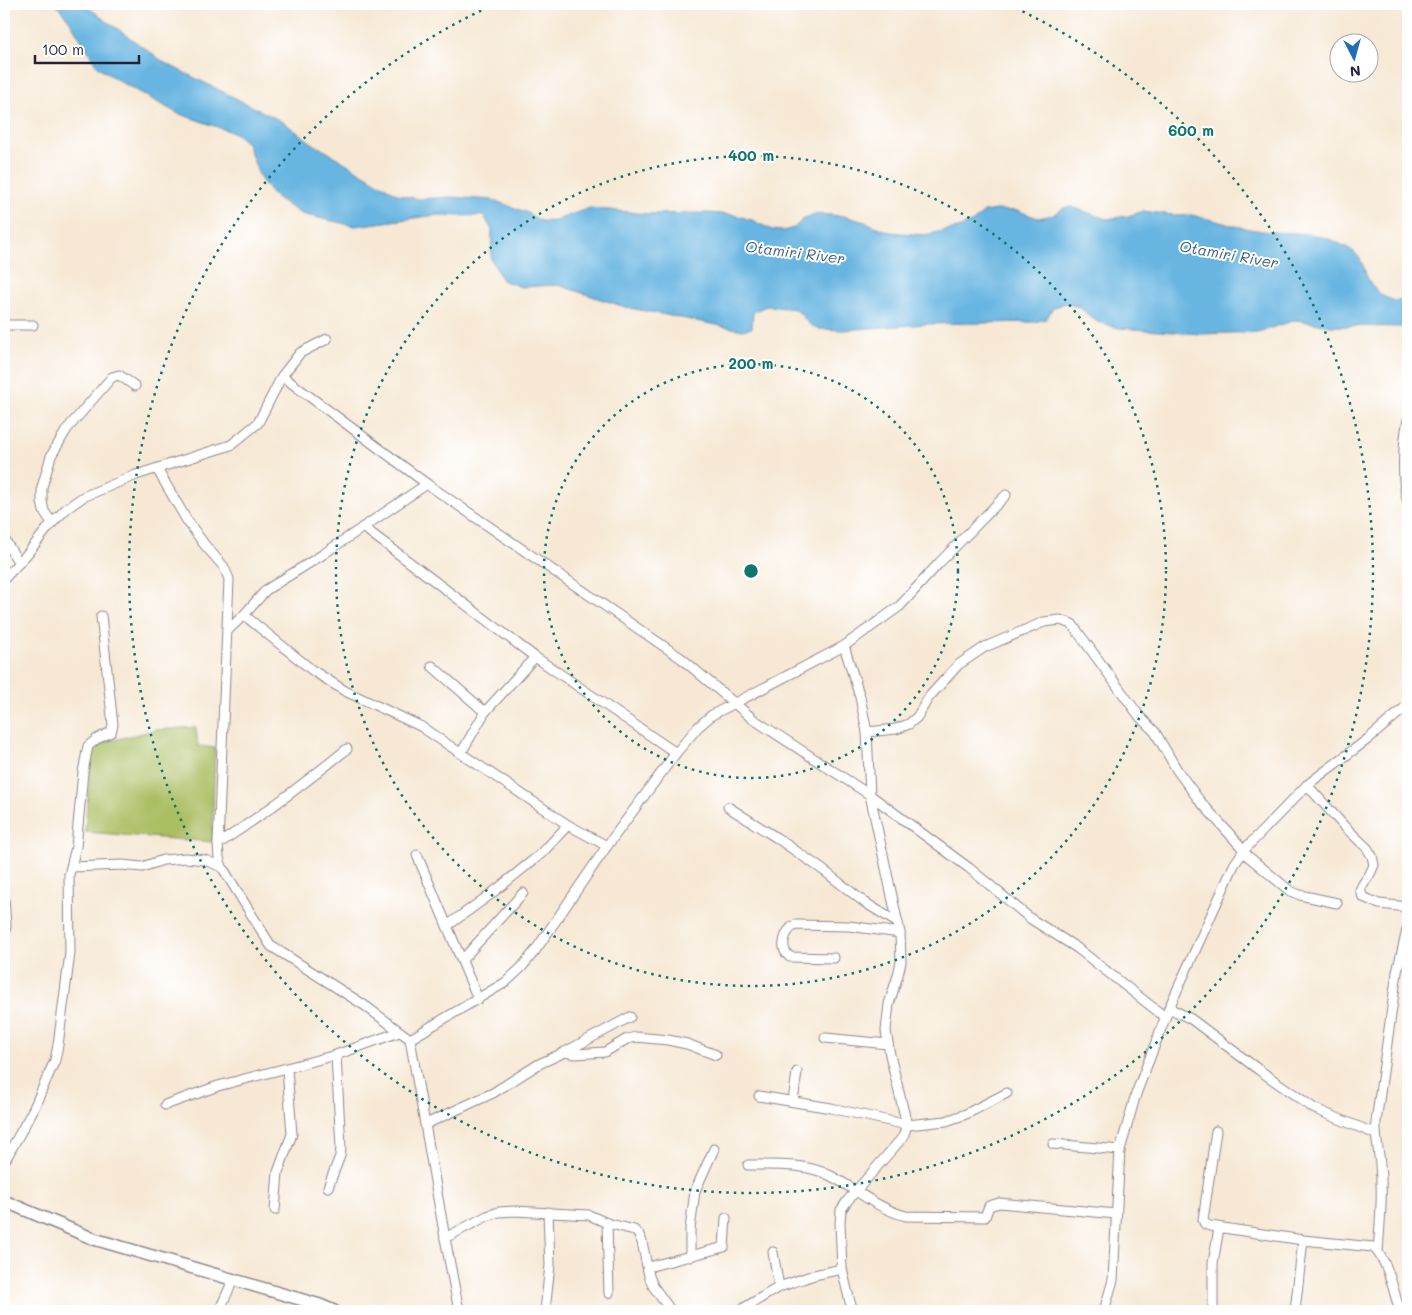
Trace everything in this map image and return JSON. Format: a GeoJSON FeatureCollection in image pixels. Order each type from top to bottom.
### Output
{"type":"FeatureCollection","features":[{"type":"Feature","properties":{"kind":"main road"},"geometry":{"type":"LineString","coordinates":[[4,1201],[94,1239],[320,1305],[334,1311]]}},
{"type":"Feature","properties":{"kind":"main road"},"geometry":{"type":"LineString","coordinates":[[4,1209],[92,1246],[313,1311]]}},
{"type":"Feature","properties":{"kind":"street"},"geometry":{"type":"LineString","coordinates":[[4,325],[33,325]]}},
{"type":"Feature","properties":{"kind":"street"},"geometry":{"type":"LineString","coordinates":[[4,578],[20,563],[52,523],[66,509],[83,497],[136,475],[231,445],[258,423],[282,376],[300,353],[327,339]]}},
{"type":"Feature","properties":{"kind":"street"},"geometry":{"type":"LineString","coordinates":[[52,523],[44,512],[42,487],[46,470],[57,443],[112,377],[119,375],[135,386]]}},
{"type":"Feature","properties":{"kind":"street"},"geometry":{"type":"LineString","coordinates":[[282,376],[427,484],[681,658],[753,719],[870,795],[990,884],[1031,919],[1077,948],[1165,1017]]}},
{"type":"Feature","properties":{"kind":"street"},"geometry":{"type":"LineString","coordinates":[[1408,420],[1405,434],[1404,467],[1408,503]]}},
{"type":"Feature","properties":{"kind":"street"},"geometry":{"type":"LineString","coordinates":[[157,469],[186,519],[228,572],[230,579],[218,844],[222,867],[264,938],[271,946],[364,1005],[399,1032],[410,1038]]}},
{"type":"Feature","properties":{"kind":"street"},"geometry":{"type":"LineString","coordinates":[[227,631],[266,590],[322,556],[427,484]]}},
{"type":"Feature","properties":{"kind":"street"},"geometry":{"type":"LineString","coordinates":[[410,1038],[506,982],[521,968],[607,846],[676,753],[705,721],[712,715],[844,646],[900,606],[1006,495]]}},
{"type":"Feature","properties":{"kind":"street"},"geometry":{"type":"LineString","coordinates":[[364,528],[535,657],[676,753]]}},
{"type":"Feature","properties":{"kind":"street"},"geometry":{"type":"LineString","coordinates":[[4,539],[20,563]]}},
{"type":"Feature","properties":{"kind":"street"},"geometry":{"type":"LineString","coordinates":[[244,615],[312,670],[345,691],[420,726],[568,825],[607,846]]}},
{"type":"Feature","properties":{"kind":"street"},"geometry":{"type":"LineString","coordinates":[[4,1160],[33,1110],[50,1072],[58,1045],[70,953],[68,875],[72,867],[76,848],[83,772],[88,746],[96,739],[111,732],[113,725],[101,616]]}},
{"type":"Feature","properties":{"kind":"street"},"geometry":{"type":"LineString","coordinates":[[868,732],[896,729],[909,724],[917,717],[929,698],[958,665],[985,647],[1044,622],[1060,620],[1072,624],[1140,717],[1155,732],[1177,770],[1199,800],[1243,851],[1290,891],[1337,904]]}},
{"type":"Feature","properties":{"kind":"street"},"geometry":{"type":"LineString","coordinates":[[844,646],[860,697],[868,732],[870,795],[900,933],[901,962],[889,1004],[886,1031],[907,1125],[903,1137],[856,1190],[841,1210],[842,1269],[854,1311]]}},
{"type":"Feature","properties":{"kind":"street"},"geometry":{"type":"LineString","coordinates":[[461,753],[485,712],[535,657]]}},
{"type":"Feature","properties":{"kind":"street"},"geometry":{"type":"LineString","coordinates":[[432,666],[485,712]]}},
{"type":"Feature","properties":{"kind":"street"},"geometry":{"type":"LineString","coordinates":[[1104,1311],[1113,1280],[1120,1150],[1136,1094],[1165,1017],[1230,873],[1243,851],[1307,785],[1368,739],[1408,705]]}},
{"type":"Feature","properties":{"kind":"street"},"geometry":{"type":"LineString","coordinates":[[218,844],[254,821],[347,749]]}},
{"type":"Feature","properties":{"kind":"street"},"geometry":{"type":"LineString","coordinates":[[1307,785],[1367,848],[1372,856],[1374,865],[1360,890],[1363,897],[1379,904],[1408,907]]}},
{"type":"Feature","properties":{"kind":"street"},"geometry":{"type":"LineString","coordinates":[[728,807],[777,838],[864,902],[898,923]]}},
{"type":"Feature","properties":{"kind":"street"},"geometry":{"type":"LineString","coordinates":[[447,926],[542,853],[568,825]]}},
{"type":"Feature","properties":{"kind":"street"},"geometry":{"type":"LineString","coordinates":[[417,855],[478,999]]}},
{"type":"Feature","properties":{"kind":"street"},"geometry":{"type":"LineString","coordinates":[[72,867],[122,865],[142,867],[163,860],[186,858],[205,860],[222,867]]}},
{"type":"Feature","properties":{"kind":"street"},"geometry":{"type":"LineString","coordinates":[[462,960],[523,893]]}},
{"type":"Feature","properties":{"kind":"street"},"geometry":{"type":"LineString","coordinates":[[4,897],[6,926],[4,937]]}},
{"type":"Feature","properties":{"kind":"street"},"geometry":{"type":"LineString","coordinates":[[834,958],[790,957],[786,954],[784,947],[785,935],[794,925],[850,926],[900,933]]}},
{"type":"Feature","properties":{"kind":"street"},"geometry":{"type":"LineString","coordinates":[[1378,1252],[1382,1200],[1376,1134],[1397,972],[1408,926]]}},
{"type":"Feature","properties":{"kind":"street"},"geometry":{"type":"LineString","coordinates":[[1169,1008],[1191,1019],[1314,1108],[1376,1134]]}},
{"type":"Feature","properties":{"kind":"street"},"geometry":{"type":"LineString","coordinates":[[426,1124],[493,1093],[538,1064],[565,1052],[630,1017]]}},
{"type":"Feature","properties":{"kind":"street"},"geometry":{"type":"LineString","coordinates":[[165,1105],[226,1084],[336,1055],[399,1032]]}},
{"type":"Feature","properties":{"kind":"street"},"geometry":{"type":"LineString","coordinates":[[565,1052],[576,1054],[605,1052],[627,1039],[636,1037],[687,1044],[716,1055]]}},
{"type":"Feature","properties":{"kind":"street"},"geometry":{"type":"LineString","coordinates":[[410,1038],[444,1238],[459,1311]]}},
{"type":"Feature","properties":{"kind":"street"},"geometry":{"type":"LineString","coordinates":[[825,1038],[888,1044]]}},
{"type":"Feature","properties":{"kind":"street"},"geometry":{"type":"LineString","coordinates":[[328,1187],[340,1156],[341,1148],[336,1055]]}},
{"type":"Feature","properties":{"kind":"street"},"geometry":{"type":"LineString","coordinates":[[275,1210],[278,1172],[292,1134],[288,1069]]}},
{"type":"Feature","properties":{"kind":"street"},"geometry":{"type":"LineString","coordinates":[[793,1101],[797,1072]]}},
{"type":"Feature","properties":{"kind":"street"},"geometry":{"type":"LineString","coordinates":[[759,1096],[793,1101],[907,1125],[946,1122],[1007,1093]]}},
{"type":"Feature","properties":{"kind":"street"},"geometry":{"type":"LineString","coordinates":[[1216,1131],[1203,1220],[1205,1224],[1219,1228],[1303,1240],[1373,1247],[1378,1252],[1389,1275],[1400,1311]]}},
{"type":"Feature","properties":{"kind":"street"},"geometry":{"type":"LineString","coordinates":[[1053,1144],[1120,1150]]}},
{"type":"Feature","properties":{"kind":"street"},"geometry":{"type":"LineString","coordinates":[[690,1257],[690,1229],[695,1191],[714,1149]]}},
{"type":"Feature","properties":{"kind":"street"},"geometry":{"type":"LineString","coordinates":[[748,1165],[781,1165],[816,1170],[856,1190],[894,1214],[906,1216],[985,1217],[989,1206],[999,1203],[1116,1214]]}},
{"type":"Feature","properties":{"kind":"street"},"geometry":{"type":"LineString","coordinates":[[444,1238],[487,1216],[499,1212],[548,1212],[589,1215],[607,1223],[634,1230],[639,1234],[653,1286],[671,1311]]}},
{"type":"Feature","properties":{"kind":"street"},"geometry":{"type":"LineString","coordinates":[[545,1311],[550,1265],[548,1212]]}},
{"type":"Feature","properties":{"kind":"street"},"geometry":{"type":"LineString","coordinates":[[648,1267],[724,1248],[726,1218]]}},
{"type":"Feature","properties":{"kind":"street"},"geometry":{"type":"LineString","coordinates":[[607,1223],[609,1293]]}},
{"type":"Feature","properties":{"kind":"street"},"geometry":{"type":"LineString","coordinates":[[1213,1311],[1213,1263],[1219,1228]]}},
{"type":"Feature","properties":{"kind":"street"},"geometry":{"type":"LineString","coordinates":[[1294,1311],[1303,1240]]}},
{"type":"Feature","properties":{"kind":"street"},"geometry":{"type":"LineString","coordinates":[[773,1252],[779,1287]]}},
{"type":"Feature","properties":{"kind":"street"},"geometry":{"type":"LineString","coordinates":[[739,1311],[779,1287],[814,1275],[842,1269]]}},
{"type":"Feature","properties":{"kind":"street"},"geometry":{"type":"LineString","coordinates":[[219,1311],[230,1287]]}},
{"type":"Feature","properties":{"kind":"green space"},"geometry":{"type":"Polygon","coordinates":[[[196,727],[198,746],[215,748],[212,842],[85,832],[92,745],[155,730],[196,727]]]}},
{"type":"Feature","properties":{"kind":"water","name":"Otamiri River"},"geometry":{"type":"Polygon","coordinates":[[[56,4],[83,4],[165,63],[283,122],[312,143],[399,195],[419,199],[451,197],[493,200],[528,213],[540,221],[553,221],[590,208],[647,214],[708,213],[734,215],[752,220],[772,230],[783,231],[794,228],[804,218],[815,214],[844,216],[890,232],[924,235],[958,228],[973,222],[984,212],[995,210],[1018,211],[1038,218],[1054,215],[1063,208],[1072,207],[1106,219],[1128,216],[1143,211],[1180,216],[1191,215],[1253,230],[1323,237],[1347,247],[1358,256],[1368,279],[1380,294],[1396,301],[1408,299],[1408,327],[1331,326],[1296,320],[1258,332],[1201,334],[1119,328],[1097,322],[1079,307],[1065,303],[1053,308],[1046,319],[1034,322],[926,324],[843,330],[819,329],[809,324],[796,309],[766,306],[753,312],[752,328],[742,330],[625,307],[558,285],[521,287],[502,280],[491,259],[492,230],[484,216],[437,215],[355,226],[301,214],[274,196],[260,178],[247,143],[235,133],[177,113],[114,78],[97,66],[69,20],[56,4]]]}}]}
